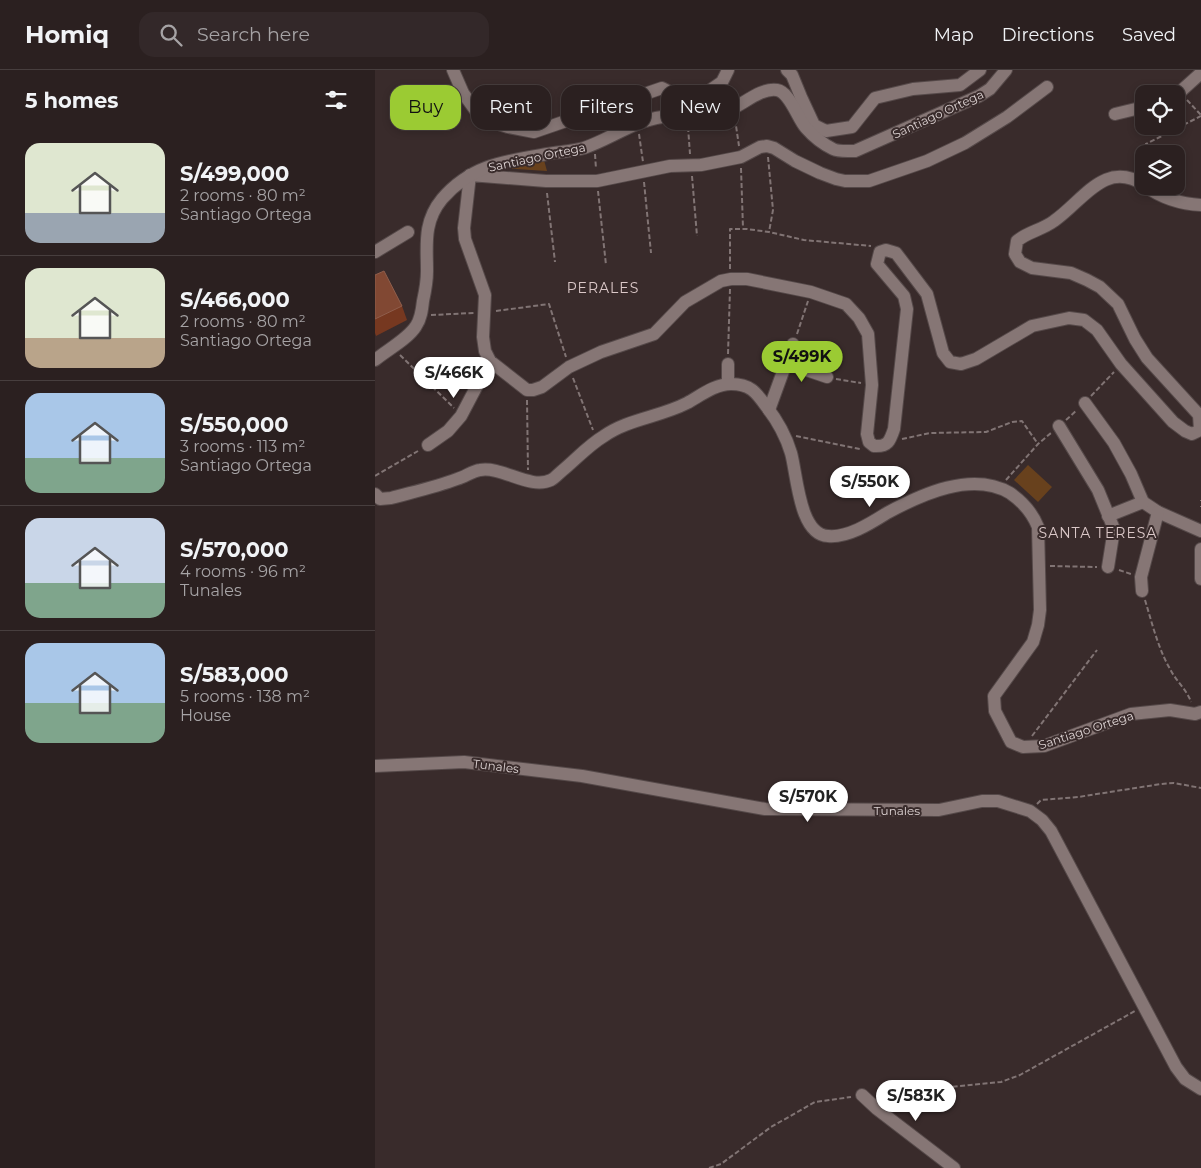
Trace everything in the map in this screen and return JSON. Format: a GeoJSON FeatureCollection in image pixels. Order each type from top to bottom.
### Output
{"type":"FeatureCollection","features":[{"type":"Feature","properties":{"kind":"street"},"geometry":{"type":"LineString","coordinates":[[453,70],[463,93],[481,118],[508,127],[534,132],[662,88],[676,95],[709,91],[722,82],[728,70]]}},
{"type":"Feature","properties":{"kind":"street"},"geometry":{"type":"LineString","coordinates":[[787,70],[793,75],[814,125],[826,131],[852,127],[875,98],[913,89],[961,85],[980,70]]}},
{"type":"Feature","properties":{"kind":"street","name":"Santiago Ortega"},"geometry":{"type":"LineString","coordinates":[[651,120],[661,117],[699,117],[719,114],[729,111],[763,92],[779,90],[787,97],[804,126],[812,134],[833,149],[855,151],[979,96],[990,89],[1006,70]]}},
{"type":"Feature","properties":{"kind":"street"},"geometry":{"type":"LineString","coordinates":[[1185,86],[1201,73]]}},
{"type":"Feature","properties":{"kind":"street"},"geometry":{"type":"LineString","coordinates":[[1047,87],[1007,117],[965,143],[927,161],[869,181],[836,179],[811,169],[767,146],[760,147],[741,157],[701,165],[670,166],[597,181],[546,181],[470,175],[464,228],[465,239],[485,295],[485,351],[490,361],[527,390],[533,390],[542,388],[569,367],[601,352],[655,334],[685,302],[721,281],[731,278],[747,279],[811,292],[846,304],[859,318],[868,334],[872,385],[867,434],[869,442],[874,446],[886,445],[890,442],[894,429],[907,309],[904,296],[877,264],[880,252],[886,250],[896,253],[927,294],[943,353],[950,362],[961,364],[976,359],[1032,326],[1069,318],[1084,320],[1097,330],[1121,364],[1173,422],[1185,432],[1192,434],[1200,431],[1199,415],[1147,358],[1135,339],[1118,304],[1100,288],[1071,274],[1032,268],[1020,262],[1015,254],[1017,241],[1022,236],[1053,222],[1099,183],[1109,177],[1124,176],[1135,180]]}},
{"type":"Feature","properties":{"kind":"street"},"geometry":{"type":"LineString","coordinates":[[1115,114],[1135,109]]}},
{"type":"Feature","properties":{"kind":"street","name":"Santiago Ortega"},"geometry":{"type":"LineString","coordinates":[[375,360],[411,332],[421,316],[427,272],[426,251],[429,221],[441,200],[470,175],[481,169],[499,163],[577,150],[626,130]]}},
{"type":"Feature","properties":{"kind":"street"},"geometry":{"type":"LineString","coordinates":[[1157,195],[1201,205]]}},
{"type":"Feature","properties":{"kind":"street"},"geometry":{"type":"LineString","coordinates":[[375,252],[408,232]]}},
{"type":"Feature","properties":{"kind":"street"},"geometry":{"type":"LineString","coordinates":[[769,410],[793,344]]}},
{"type":"Feature","properties":{"kind":"street"},"geometry":{"type":"LineString","coordinates":[[428,445],[448,431],[461,416],[490,361]]}},
{"type":"Feature","properties":{"kind":"street"},"geometry":{"type":"LineString","coordinates":[[786,363],[827,377]]}},
{"type":"Feature","properties":{"kind":"street"},"geometry":{"type":"LineString","coordinates":[[375,494],[379,499],[391,498],[457,479],[480,470],[494,471],[541,483],[552,479],[603,436],[619,427],[685,404],[715,387],[728,384],[727,364]]}},
{"type":"Feature","properties":{"kind":"street","name":"Santiago Ortega"},"geometry":{"type":"LineString","coordinates":[[728,384],[740,384],[755,390],[784,434],[791,454],[804,514],[814,531],[827,536],[856,531],[902,505],[926,494],[953,486],[977,485],[1000,487],[1022,501],[1035,518],[1038,535],[1040,610],[1033,642],[994,696],[995,711],[1011,742],[1023,747],[1044,746],[1131,714],[1170,710],[1198,713]]}},
{"type":"Feature","properties":{"kind":"street"},"geometry":{"type":"LineString","coordinates":[[1085,403],[1114,443],[1131,474],[1143,502],[1158,512],[1201,532]]}},
{"type":"Feature","properties":{"kind":"street"},"geometry":{"type":"LineString","coordinates":[[1059,426],[1098,490],[1114,529],[1107,567]]}},
{"type":"Feature","properties":{"kind":"street"},"geometry":{"type":"LineString","coordinates":[[1108,516],[1143,502]]}},
{"type":"Feature","properties":{"kind":"street"},"geometry":{"type":"LineString","coordinates":[[1142,591],[1141,577],[1158,512]]}},
{"type":"Feature","properties":{"kind":"street"},"geometry":{"type":"LineString","coordinates":[[1201,549],[1201,579]]}},
{"type":"Feature","properties":{"kind":"street","name":"Tunales"},"geometry":{"type":"LineString","coordinates":[[375,766],[464,762],[582,776],[765,809],[939,810],[982,801],[998,801],[1030,811],[1042,820],[1051,831],[1176,1068],[1185,1079],[1201,1089]]}},
{"type":"Feature","properties":{"kind":"street"},"geometry":{"type":"LineString","coordinates":[[862,1095],[891,1120],[954,1168]]}},
{"type":"Feature","properties":{"kind":"path"},"geometry":{"type":"LineString","coordinates":[[1146,145],[1201,116],[1185,99]]}},
{"type":"Feature","properties":{"kind":"path"},"geometry":{"type":"LineString","coordinates":[[638,130],[644,163],[643,173],[651,253]]}},
{"type":"Feature","properties":{"kind":"path"},"geometry":{"type":"LineString","coordinates":[[594,144],[606,266]]}},
{"type":"Feature","properties":{"kind":"path"},"geometry":{"type":"LineString","coordinates":[[767,146],[773,210],[769,232]]}},
{"type":"Feature","properties":{"kind":"path"},"geometry":{"type":"LineString","coordinates":[[546,181],[555,262]]}},
{"type":"Feature","properties":{"kind":"path"},"geometry":{"type":"LineString","coordinates":[[727,364],[731,278],[730,229],[769,232],[804,240],[870,245],[880,252]]}},
{"type":"Feature","properties":{"kind":"path"},"geometry":{"type":"LineString","coordinates":[[793,344],[811,292]]}},
{"type":"Feature","properties":{"kind":"path"},"geometry":{"type":"LineString","coordinates":[[421,316],[485,312],[549,304]]}},
{"type":"Feature","properties":{"kind":"path"},"geometry":{"type":"LineString","coordinates":[[392,346],[461,416]]}},
{"type":"Feature","properties":{"kind":"path"},"geometry":{"type":"LineString","coordinates":[[827,377],[872,385]]}},
{"type":"Feature","properties":{"kind":"path"},"geometry":{"type":"LineString","coordinates":[[527,390],[528,480]]}},
{"type":"Feature","properties":{"kind":"path"},"geometry":{"type":"LineString","coordinates":[[890,442],[930,433],[986,432],[1012,422],[1022,421],[1038,444]]}},
{"type":"Feature","properties":{"kind":"path"},"geometry":{"type":"LineString","coordinates":[[784,434],[860,449],[869,442]]}},
{"type":"Feature","properties":{"kind":"path"},"geometry":{"type":"LineString","coordinates":[[375,476],[428,445]]}},
{"type":"Feature","properties":{"kind":"path"},"geometry":{"type":"LineString","coordinates":[[1038,565],[1107,567],[1141,577]]}},
{"type":"Feature","properties":{"kind":"path"},"geometry":{"type":"LineString","coordinates":[[1142,591],[1157,638],[1170,670],[1189,696],[1198,713]]}},
{"type":"Feature","properties":{"kind":"path"},"geometry":{"type":"LineString","coordinates":[[1023,747],[1097,650]]}},
{"type":"Feature","properties":{"kind":"path"},"geometry":{"type":"LineString","coordinates":[[1030,811],[1041,800],[1078,797],[1134,787],[1174,784],[1201,788]]}},
{"type":"Feature","properties":{"kind":"path"},"geometry":{"type":"LineString","coordinates":[[709,1168],[721,1164],[771,1127],[815,1102],[862,1095],[1001,1082],[1020,1075],[1143,1006]]}},
{"type":"Feature","properties":{"kind":"shaded area"},"geometry":{"type":"Polygon","coordinates":[[[544,160],[547,171],[501,168],[544,160]]]}},
{"type":"Feature","properties":{"kind":"shaded area"},"geometry":{"type":"Polygon","coordinates":[[[1028,465],[1052,487],[1038,502],[1014,480],[1028,465]]]}},
{"type":"Feature","properties":{"kind":"building"},"geometry":{"type":"Polygon","coordinates":[[[384,271],[402,306],[375,319],[375,275],[384,271]]]}},
{"type":"Feature","properties":{"kind":"district","name":"PERALES"},"geometry":{"type":"Point","coordinates":[603,288]}},
{"type":"Feature","properties":{"kind":"district","name":"SANTA TERESA"},"geometry":{"type":"Point","coordinates":[1098,533]}}]}
